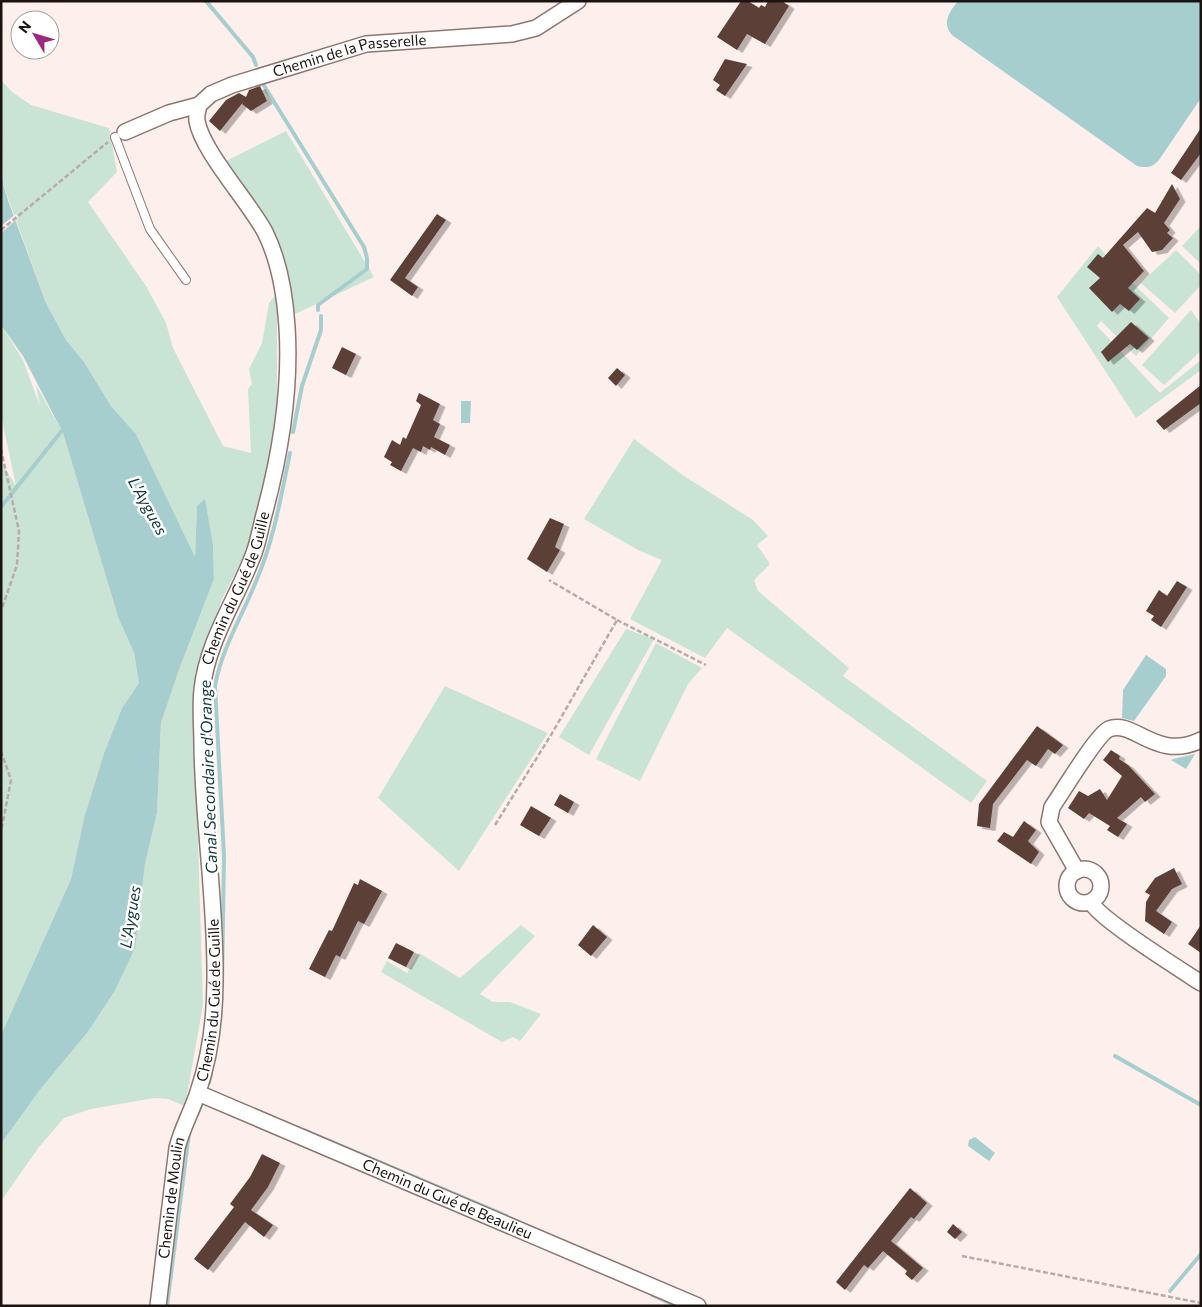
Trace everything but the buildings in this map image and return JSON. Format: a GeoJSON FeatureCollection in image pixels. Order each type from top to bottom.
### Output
{"type":"FeatureCollection","features":[{"type":"Feature","properties":{"kind":"street","name":"Chemin de la Passerelle"},"geometry":{"type":"LineString","coordinates":[[120,134],[169,113],[199,105],[211,94],[232,85],[366,44],[512,34],[536,28],[578,1]]}},
{"type":"Feature","properties":{"kind":"street","name":"Chemin du Gué de Guille"},"geometry":{"type":"LineString","coordinates":[[199,105],[197,122],[207,145],[265,232],[277,263],[284,293],[289,365],[281,437],[259,533],[238,590],[213,643],[205,667],[202,693],[203,766],[206,846],[214,921],[216,982],[204,1096]]}},
{"type":"Feature","properties":{"kind":"street"},"geometry":{"type":"LineString","coordinates":[[1201,740],[1190,745],[1174,747],[1161,745],[1129,730],[1117,728],[1108,730],[1098,739],[1052,807],[1049,822],[1080,867],[1092,871],[1100,879],[1101,890],[1094,908],[1117,926],[1201,983]]}},
{"type":"Feature","properties":{"kind":"street"},"geometry":{"type":"LineString","coordinates":[[1080,867],[1068,879],[1067,885],[1070,896],[1080,903],[1097,902]]}},
{"type":"Feature","properties":{"kind":"street","name":"Chemin de Moulin"},"geometry":{"type":"LineString","coordinates":[[158,1306],[177,1148],[183,1126],[204,1096]]}},
{"type":"Feature","properties":{"kind":"street","name":"Chemin du Gué de Beaulieu"},"geometry":{"type":"LineString","coordinates":[[204,1096],[604,1264],[698,1306]]}},
{"type":"Feature","properties":{"kind":"lane"},"geometry":{"type":"LineString","coordinates":[[120,134],[150,229],[186,280]]}},
{"type":"Feature","properties":{"kind":"path"},"geometry":{"type":"LineString","coordinates":[[1,230],[94,153]]}},
{"type":"Feature","properties":{"kind":"path"},"geometry":{"type":"LineString","coordinates":[[1,449],[19,531],[17,565],[1,611]]}},
{"type":"Feature","properties":{"kind":"path"},"geometry":{"type":"LineString","coordinates":[[549,580],[617,620],[706,665]]}},
{"type":"Feature","properties":{"kind":"path"},"geometry":{"type":"LineString","coordinates":[[495,825],[551,735],[617,620]]}},
{"type":"Feature","properties":{"kind":"path"},"geometry":{"type":"LineString","coordinates":[[1,751],[12,780],[1,832]]}},
{"type":"Feature","properties":{"kind":"path"},"geometry":{"type":"LineString","coordinates":[[1080,867],[1095,866],[1104,874],[1106,888],[1097,902]]}},
{"type":"Feature","properties":{"kind":"path"},"geometry":{"type":"LineString","coordinates":[[962,1256],[1201,1303]]}},
{"type":"Feature","properties":{"kind":"green space"},"geometry":{"type":"Polygon","coordinates":[[[1,80],[12,92],[31,105],[109,128],[117,172],[88,202],[146,286],[166,323],[173,348],[223,446],[251,453],[248,389],[252,384],[249,369],[262,343],[269,303],[277,293],[277,429],[248,548],[223,597],[195,674],[194,710],[203,1005],[185,1106],[168,1099],[154,1098],[91,1109],[64,1118],[39,1147],[1,1201],[1,1144],[39,1091],[87,1033],[98,1014],[138,914],[145,864],[157,813],[161,723],[180,667],[214,579],[213,544],[205,500],[197,506],[195,558],[136,434],[111,406],[84,362],[66,340],[46,303],[3,184],[1,80]]]}},
{"type":"Feature","properties":{"kind":"green space"},"geometry":{"type":"Polygon","coordinates":[[[286,131],[374,277],[293,315],[277,242],[224,162],[286,131]]]}},
{"type":"Feature","properties":{"kind":"green space"},"geometry":{"type":"Polygon","coordinates":[[[1201,226],[1201,264],[1182,246],[1201,226]]]}},
{"type":"Feature","properties":{"kind":"green space"},"geometry":{"type":"Polygon","coordinates":[[[1098,246],[1123,274],[1169,318],[1136,356],[1101,321],[1097,326],[1160,393],[1201,360],[1201,370],[1136,418],[1057,297],[1098,246]]]}},
{"type":"Feature","properties":{"kind":"green space"},"geometry":{"type":"Polygon","coordinates":[[[1176,250],[1201,275],[1201,285],[1175,313],[1141,283],[1176,250]]]}},
{"type":"Feature","properties":{"kind":"green space"},"geometry":{"type":"Polygon","coordinates":[[[1191,310],[1201,324],[1201,351],[1164,385],[1142,365],[1191,310]]]}},
{"type":"Feature","properties":{"kind":"green space"},"geometry":{"type":"Polygon","coordinates":[[[1,325],[23,360],[40,406],[36,385],[63,433],[118,617],[134,653],[139,683],[122,708],[104,753],[84,818],[71,879],[1,1035],[1,462],[16,486],[1,415],[1,325]]]}},
{"type":"Feature","properties":{"kind":"green space"},"geometry":{"type":"Polygon","coordinates":[[[634,439],[684,476],[753,520],[768,536],[757,545],[770,564],[754,580],[758,591],[849,668],[843,676],[987,781],[971,803],[727,628],[705,658],[630,619],[662,560],[640,551],[584,519],[634,439]]]}},
{"type":"Feature","properties":{"kind":"green space"},"geometry":{"type":"Polygon","coordinates":[[[626,629],[654,639],[589,755],[559,737],[626,629]]]}},
{"type":"Feature","properties":{"kind":"green space"},"geometry":{"type":"Polygon","coordinates":[[[656,643],[702,668],[688,684],[640,781],[596,759],[656,643]]]}},
{"type":"Feature","properties":{"kind":"green space"},"geometry":{"type":"Polygon","coordinates":[[[445,686],[548,733],[459,871],[378,798],[445,686]]]}},
{"type":"Feature","properties":{"kind":"green space"},"geometry":{"type":"Polygon","coordinates":[[[521,925],[535,936],[480,994],[493,1002],[510,1002],[541,1014],[520,1041],[513,1037],[502,1042],[381,972],[387,961],[407,973],[419,953],[460,978],[521,925]]]}},
{"type":"Feature","properties":{"kind":"water"},"geometry":{"type":"Polygon","coordinates":[[[958,1],[1201,1],[1201,98],[1159,160],[1149,167],[1137,166],[952,35],[947,22],[950,13],[958,1]]]}},
{"type":"Feature","properties":{"kind":"water","name":"L'Aygues"},"geometry":{"type":"Polygon","coordinates":[[[1,164],[3,184],[9,203],[46,303],[66,340],[84,362],[111,406],[136,434],[195,557],[197,506],[205,499],[213,544],[214,579],[180,667],[161,723],[157,813],[145,864],[135,948],[114,992],[87,1033],[39,1091],[1,1144],[1,1035],[71,879],[84,818],[104,753],[122,708],[139,683],[134,653],[118,617],[63,433],[23,356],[1,325],[1,164]]]}},
{"type":"Feature","properties":{"kind":"water"},"geometry":{"type":"Polygon","coordinates":[[[461,401],[471,401],[470,423],[461,423],[461,401]]]}},
{"type":"Feature","properties":{"kind":"water"},"geometry":{"type":"Polygon","coordinates":[[[1146,655],[1166,669],[1166,676],[1134,721],[1122,718],[1123,690],[1146,655]]]}},
{"type":"Feature","properties":{"kind":"water"},"geometry":{"type":"Polygon","coordinates":[[[1195,754],[1186,769],[1171,760],[1173,759],[1195,754]]]}},
{"type":"Feature","properties":{"kind":"water"},"geometry":{"type":"Polygon","coordinates":[[[975,1137],[995,1153],[989,1161],[968,1146],[969,1140],[975,1137]]]}},
{"type":"Feature","properties":{"kind":"pier"},"geometry":{"type":"Polygon","coordinates":[[[16,214],[18,218],[1,233],[1,226],[16,214]]]}},
{"type":"Feature","properties":{"kind":"waterway","name":"Canal Secondaire d'Orange"},"geometry":{"type":"LineString","coordinates":[[206,1],[253,57],[256,65]]}},
{"type":"Feature","properties":{"kind":"waterway","name":"Canal Secondaire d'Orange"},"geometry":{"type":"LineString","coordinates":[[263,84],[364,247],[367,258],[367,269],[318,305],[318,310]]}},
{"type":"Feature","properties":{"kind":"waterway","name":"Canal Secondaire d'Orange"},"geometry":{"type":"LineString","coordinates":[[293,432],[302,386],[321,330],[321,316]]}},
{"type":"Feature","properties":{"kind":"waterway"},"geometry":{"type":"LineString","coordinates":[[1,507],[64,428]]}},
{"type":"Feature","properties":{"kind":"waterway","name":"Canal Secondaire d'Orange"},"geometry":{"type":"LineString","coordinates":[[222,985],[224,856],[215,686],[228,644],[263,564],[276,517],[290,453]]}},
{"type":"Feature","properties":{"kind":"waterway"},"geometry":{"type":"LineString","coordinates":[[1115,1056],[1201,1105]]}},
{"type":"Feature","properties":{"kind":"waterway","name":"Canal Secondaire d'Orange"},"geometry":{"type":"LineString","coordinates":[[209,1083],[211,1074]]}},
{"type":"Feature","properties":{"kind":"waterway","name":"Canal Secondaire d'Orange"},"geometry":{"type":"LineString","coordinates":[[197,1115],[201,1106]]}},
{"type":"Feature","properties":{"kind":"waterway"},"geometry":{"type":"LineString","coordinates":[[304,1130],[507,1216]]}},
{"type":"Feature","properties":{"kind":"waterway","name":"Canal Secondaire d'Orange"},"geometry":{"type":"LineString","coordinates":[[167,1306],[189,1133]]}},
{"type":"Feature","properties":{"kind":"waterway"},"geometry":{"type":"LineString","coordinates":[[1170,1291],[1201,1254]]}},
{"type":"Feature","properties":{"kind":"waterway"},"geometry":{"type":"LineString","coordinates":[[652,1295],[677,1306]]}}]}
